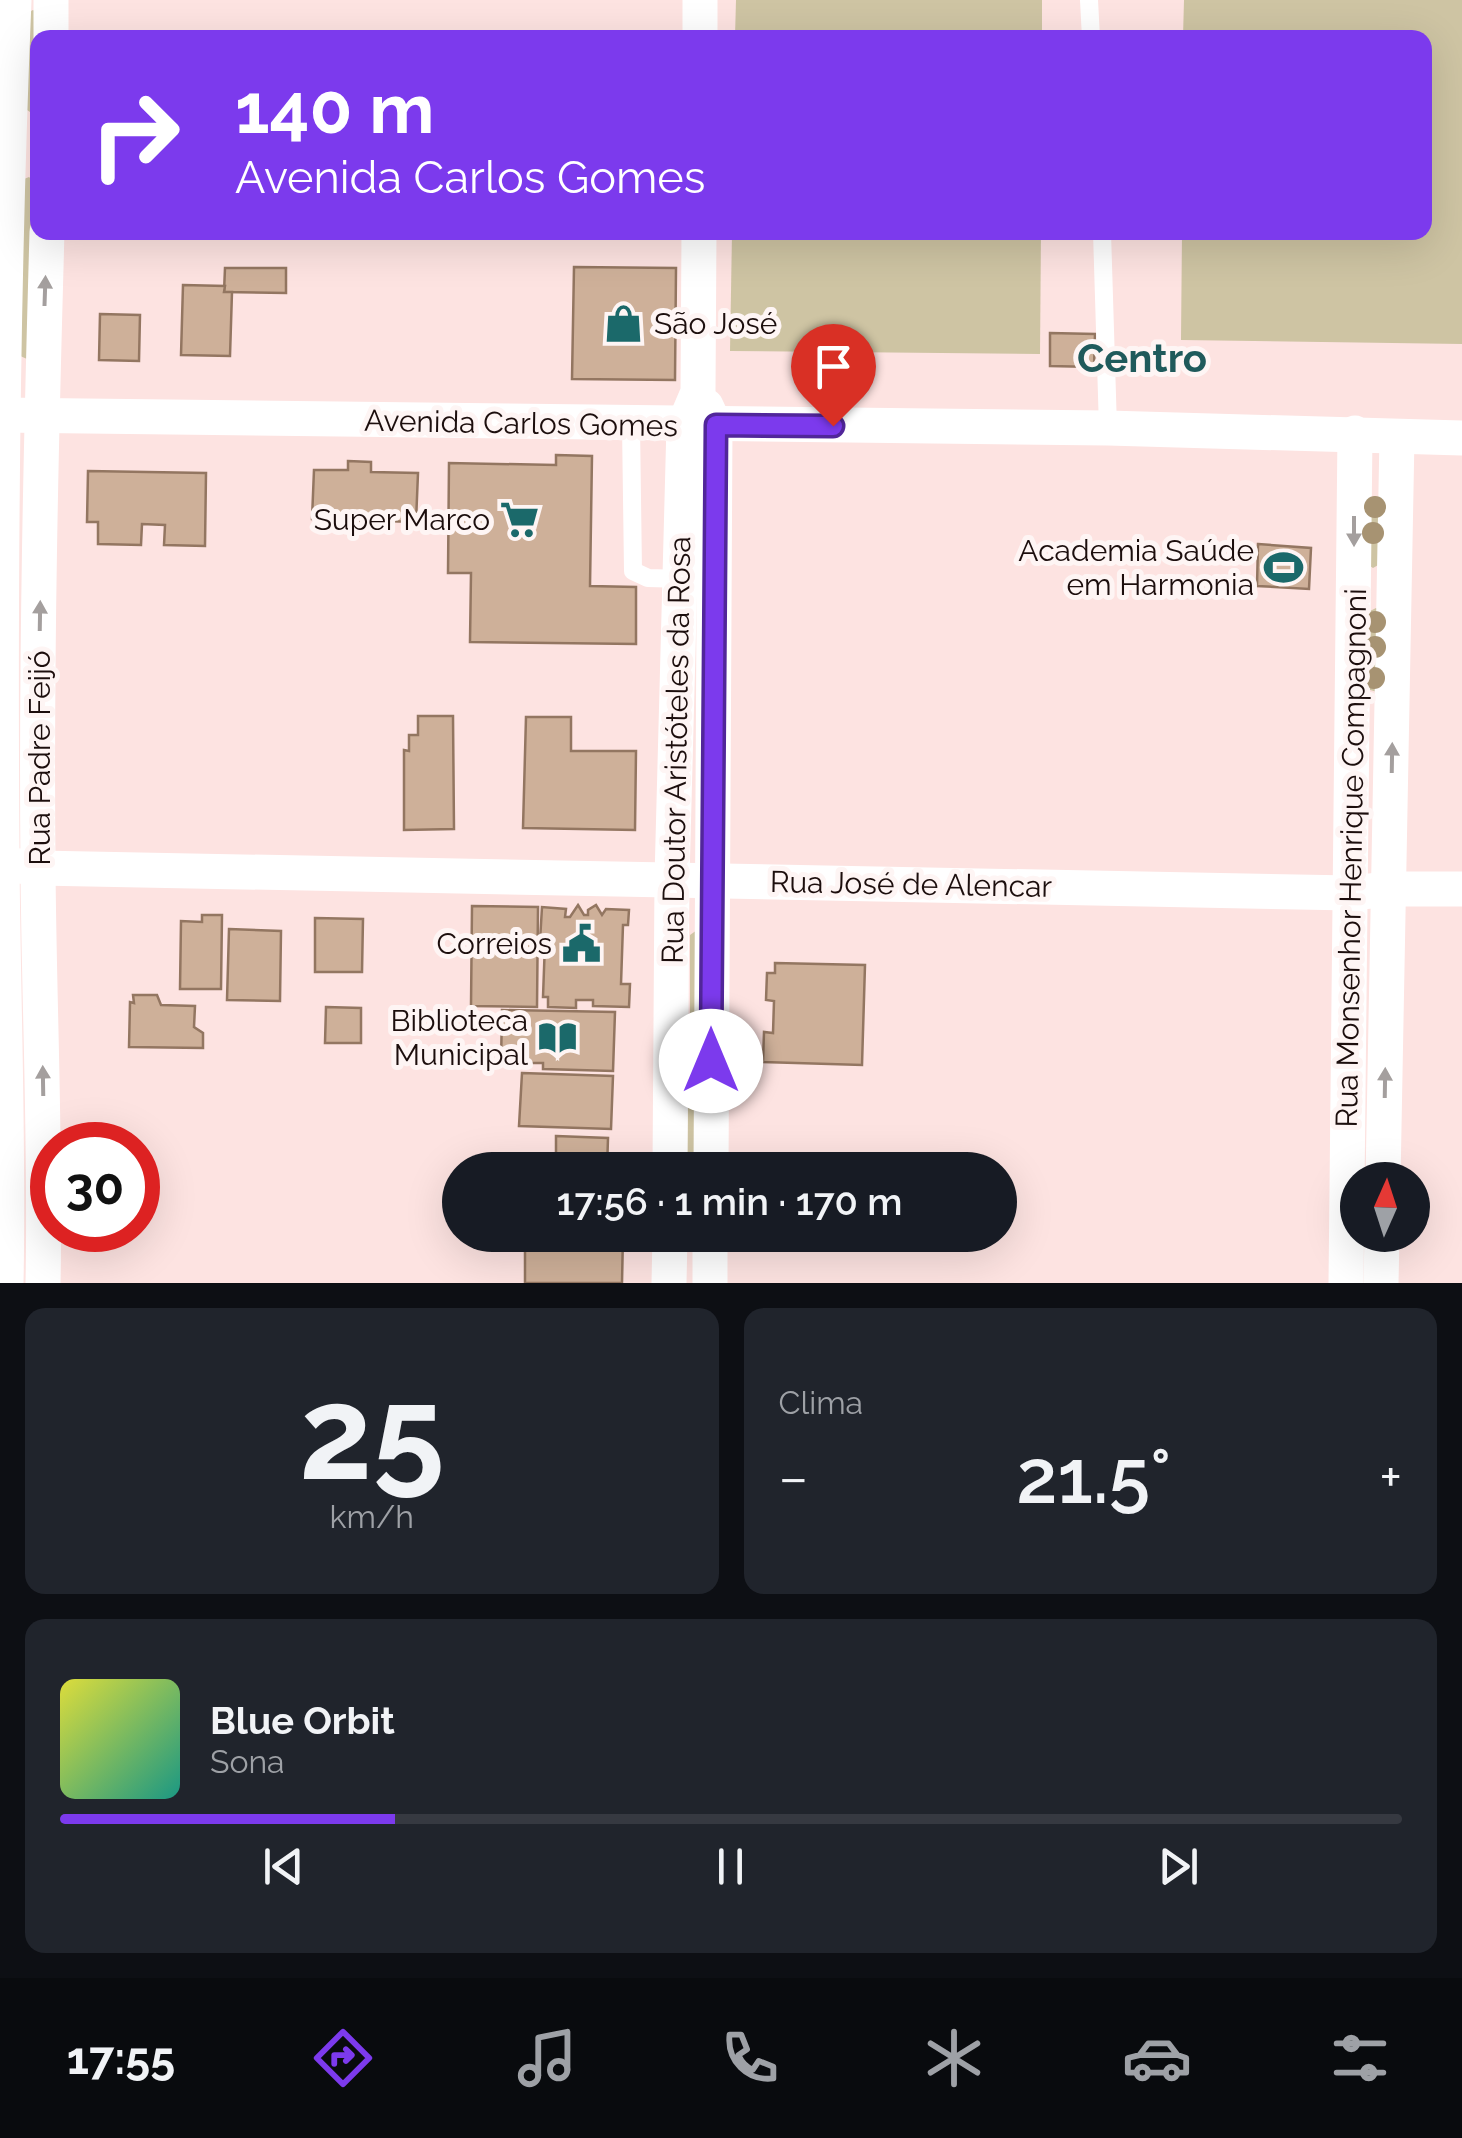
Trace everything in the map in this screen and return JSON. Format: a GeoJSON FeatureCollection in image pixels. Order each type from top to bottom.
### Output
{"type":"FeatureCollection","features":[{"type":"Feature","properties":{"kind":"street","name":"Rua Padre Feijó"},"geometry":{"type":"LineString","coordinates":[[6,1283],[1,415],[23,143],[14,0]]}},
{"type":"Feature","properties":{"kind":"street"},"geometry":{"type":"LineString","coordinates":[[51,30],[52,0]]}},
{"type":"Feature","properties":{"kind":"street"},"geometry":{"type":"LineString","coordinates":[[700,0],[700,30]]}},
{"type":"Feature","properties":{"kind":"street","name":"Rua Padre Feijó"},"geometry":{"type":"LineString","coordinates":[[44,1122],[38,868],[47,240]]}},
{"type":"Feature","properties":{"kind":"street","name":"Rua Doutor Aristóteles da Rosa"},"geometry":{"type":"LineString","coordinates":[[670,1152],[672,878],[697,579],[699,240]]}},
{"type":"Feature","properties":{"kind":"street","name":"Avenida Carlos Gomes"},"geometry":{"type":"LineString","coordinates":[[1,415],[1108,428],[1462,438]]}},
{"type":"Feature","properties":{"kind":"street","name":"Rua Monsenhor Henrique Compagnoni"},"geometry":{"type":"LineString","coordinates":[[1352,1162],[1354,434]]}},
{"type":"Feature","properties":{"kind":"street","name":"Rua Monsenhor Henrique Compagnoni"},"geometry":{"type":"LineString","coordinates":[[1384,1162],[1397,437]]}},
{"type":"Feature","properties":{"kind":"street","name":"Rua Doutor Aristóteles da Rosa"},"geometry":{"type":"LineString","coordinates":[[697,579],[712,880],[711,1152]]}},
{"type":"Feature","properties":{"kind":"street"},"geometry":{"type":"LineString","coordinates":[[2,688],[39,688]]}},
{"type":"Feature","properties":{"kind":"street","name":"Rua José de Alencar"},"geometry":{"type":"LineString","coordinates":[[1,864],[38,868],[1352,893],[1462,890]]}},
{"type":"Feature","properties":{"kind":"street"},"geometry":{"type":"LineString","coordinates":[[8,1182],[30,1183]]}},
{"type":"Feature","properties":{"kind":"street","name":"Rua Padre Feijó"},"geometry":{"type":"LineString","coordinates":[[43,1283],[44,1252]]}},
{"type":"Feature","properties":{"kind":"street"},"geometry":{"type":"LineString","coordinates":[[669,1283],[670,1252]]}},
{"type":"Feature","properties":{"kind":"street"},"geometry":{"type":"LineString","coordinates":[[710,1252],[710,1283]]}},
{"type":"Feature","properties":{"kind":"street","name":"Rua Monsenhor Henrique Compagnoni"},"geometry":{"type":"LineString","coordinates":[[1346,1283],[1348,1252]]}},
{"type":"Feature","properties":{"kind":"street"},"geometry":{"type":"LineString","coordinates":[[1382,1252],[1382,1283]]}},
{"type":"Feature","properties":{"kind":"lane"},"geometry":{"type":"LineString","coordinates":[[1089,0],[1091,30]]}},
{"type":"Feature","properties":{"kind":"lane"},"geometry":{"type":"LineString","coordinates":[[1102,240],[1108,428]]}},
{"type":"Feature","properties":{"kind":"lane"},"geometry":{"type":"LineString","coordinates":[[631,424],[633,571],[648,578],[697,579]]}},
{"type":"Feature","properties":{"kind":"shaded area"},"geometry":{"type":"Polygon","coordinates":[[[736,0],[1042,0],[1042,30],[735,30],[736,0]]]}},
{"type":"Feature","properties":{"kind":"shaded area"},"geometry":{"type":"Polygon","coordinates":[[[1184,0],[1462,0],[1462,344],[1181,340],[1182,240],[1432,240],[1432,30],[1183,30],[1184,0]]]}},
{"type":"Feature","properties":{"kind":"shaded area"},"geometry":{"type":"Polygon","coordinates":[[[27,13],[38,13],[38,30],[30,30],[30,112],[27,110],[27,13]]]}},
{"type":"Feature","properties":{"kind":"shaded area"},"geometry":{"type":"Polygon","coordinates":[[[30,178],[30,240],[35,240],[32,353],[27,359],[18,355],[24,179],[30,178]]]}},
{"type":"Feature","properties":{"kind":"shaded area"},"geometry":{"type":"Polygon","coordinates":[[[732,240],[1041,240],[1040,354],[730,351],[732,240]]]}},
{"type":"Feature","properties":{"kind":"shaded area"},"geometry":{"type":"Polygon","coordinates":[[[1370,498],[1381,500],[1380,564],[1373,568],[1367,564],[1370,498]]]}},
{"type":"Feature","properties":{"kind":"shaded area"},"geometry":{"type":"Polygon","coordinates":[[[1376,608],[1377,692],[1367,689],[1370,611],[1376,608]]]}},
{"type":"Feature","properties":{"kind":"shaded area"},"geometry":{"type":"Polygon","coordinates":[[[697,930],[696,1024],[690,1019],[690,935],[697,930]]]}},
{"type":"Feature","properties":{"kind":"shaded area"},"geometry":{"type":"Polygon","coordinates":[[[696,1062],[696,1152],[687,1152],[688,1064],[696,1062]]]}},
{"type":"Feature","properties":{"kind":"building","name":"São José"},"geometry":{"type":"Polygon","coordinates":[[[574,267],[676,268],[675,380],[572,379],[574,267]]]}},
{"type":"Feature","properties":{"kind":"building"},"geometry":{"type":"Polygon","coordinates":[[[225,268],[286,268],[286,293],[224,292],[225,268]]]}},
{"type":"Feature","properties":{"kind":"building"},"geometry":{"type":"Polygon","coordinates":[[[183,285],[225,286],[224,292],[232,292],[230,356],[181,355],[183,285]]]}},
{"type":"Feature","properties":{"kind":"building"},"geometry":{"type":"Polygon","coordinates":[[[100,314],[140,315],[139,361],[99,360],[100,314]]]}},
{"type":"Feature","properties":{"kind":"building"},"geometry":{"type":"Polygon","coordinates":[[[1050,333],[1095,334],[1094,367],[1050,366],[1050,333]]]}},
{"type":"Feature","properties":{"kind":"building","name":"Super Marco"},"geometry":{"type":"Polygon","coordinates":[[[556,455],[592,456],[590,586],[636,587],[636,644],[470,642],[471,573],[448,573],[449,463],[556,465],[556,455]]]}},
{"type":"Feature","properties":{"kind":"building"},"geometry":{"type":"Polygon","coordinates":[[[348,461],[371,462],[371,472],[418,473],[416,522],[312,519],[314,470],[348,470],[348,461]]]}},
{"type":"Feature","properties":{"kind":"building"},"geometry":{"type":"Polygon","coordinates":[[[88,471],[206,473],[205,546],[164,545],[165,525],[142,524],[141,545],[98,544],[98,522],[87,522],[88,471]]]}},
{"type":"Feature","properties":{"kind":"building","name":"Academia Saúde em Harmonia"},"geometry":{"type":"Polygon","coordinates":[[[1258,544],[1311,548],[1309,589],[1257,586],[1258,544]]]}},
{"type":"Feature","properties":{"kind":"building"},"geometry":{"type":"Polygon","coordinates":[[[418,716],[453,716],[454,829],[404,830],[404,750],[409,751],[409,735],[418,735],[418,716]]]}},
{"type":"Feature","properties":{"kind":"building"},"geometry":{"type":"Polygon","coordinates":[[[526,717],[571,717],[571,751],[636,751],[635,830],[523,828],[526,717]]]}},
{"type":"Feature","properties":{"kind":"building"},"geometry":{"type":"Polygon","coordinates":[[[578,905],[584,915],[596,905],[602,915],[606,909],[629,910],[628,925],[623,925],[621,984],[630,984],[629,1007],[593,1006],[593,1000],[576,1000],[576,1008],[548,1007],[548,997],[543,997],[542,907],[566,909],[565,917],[570,917],[578,905]]]}},
{"type":"Feature","properties":{"kind":"building"},"geometry":{"type":"Polygon","coordinates":[[[472,906],[538,907],[537,1007],[471,1006],[472,906]]]}},
{"type":"Feature","properties":{"kind":"building"},"geometry":{"type":"Polygon","coordinates":[[[202,915],[222,915],[221,989],[180,989],[181,921],[202,922],[202,915]]]}},
{"type":"Feature","properties":{"kind":"building"},"geometry":{"type":"Polygon","coordinates":[[[315,918],[363,919],[362,972],[315,972],[315,918]]]}},
{"type":"Feature","properties":{"kind":"building"},"geometry":{"type":"Polygon","coordinates":[[[229,929],[281,931],[280,1001],[227,1000],[229,929]]]}},
{"type":"Feature","properties":{"kind":"building"},"geometry":{"type":"Polygon","coordinates":[[[775,963],[865,965],[862,1065],[763,1062],[764,1032],[773,1033],[774,1001],[766,1000],[767,973],[775,973],[775,963]]]}},
{"type":"Feature","properties":{"kind":"building"},"geometry":{"type":"Polygon","coordinates":[[[133,995],[157,995],[161,1005],[195,1006],[194,1027],[203,1033],[203,1048],[129,1047],[133,995]]]}},
{"type":"Feature","properties":{"kind":"building"},"geometry":{"type":"Polygon","coordinates":[[[326,1007],[361,1008],[361,1043],[325,1043],[326,1007]]]}},
{"type":"Feature","properties":{"kind":"building","name":"Biblioteca Municipal"},"geometry":{"type":"Polygon","coordinates":[[[502,1010],[615,1012],[613,1071],[501,1063],[502,1010]]]}},
{"type":"Feature","properties":{"kind":"building"},"geometry":{"type":"Polygon","coordinates":[[[522,1073],[613,1076],[611,1129],[519,1126],[522,1073]]]}},
{"type":"Feature","properties":{"kind":"building"},"geometry":{"type":"Polygon","coordinates":[[[556,1136],[608,1138],[608,1152],[556,1152],[556,1136]]]}},
{"type":"Feature","properties":{"kind":"building"},"geometry":{"type":"Polygon","coordinates":[[[525,1252],[623,1252],[622,1283],[525,1283],[525,1252]]]}},
{"type":"Feature","properties":{"kind":"place","name":"São José"},"geometry":{"type":"Point","coordinates":[624,323]}},
{"type":"Feature","properties":{"kind":"place","name":"Super Marco"},"geometry":{"type":"Point","coordinates":[520,519]}},
{"type":"Feature","properties":{"kind":"place","name":"Academia Saúde em Harmonia"},"geometry":{"type":"Point","coordinates":[1284,567]}},
{"type":"Feature","properties":{"kind":"place","name":"Correios"},"geometry":{"type":"Point","coordinates":[582,943]}},
{"type":"Feature","properties":{"kind":"place","name":"Biblioteca Municipal"},"geometry":{"type":"Point","coordinates":[558,1037]}},
{"type":"Feature","properties":{"kind":"district","name":"Centro"},"geometry":{"type":"Point","coordinates":[1142,357]}},
{"type":"Feature","properties":{"kind":"route"},"geometry":{"type":"LineString","coordinates":[[711,1061],[716,425],[833,426]]}}]}
